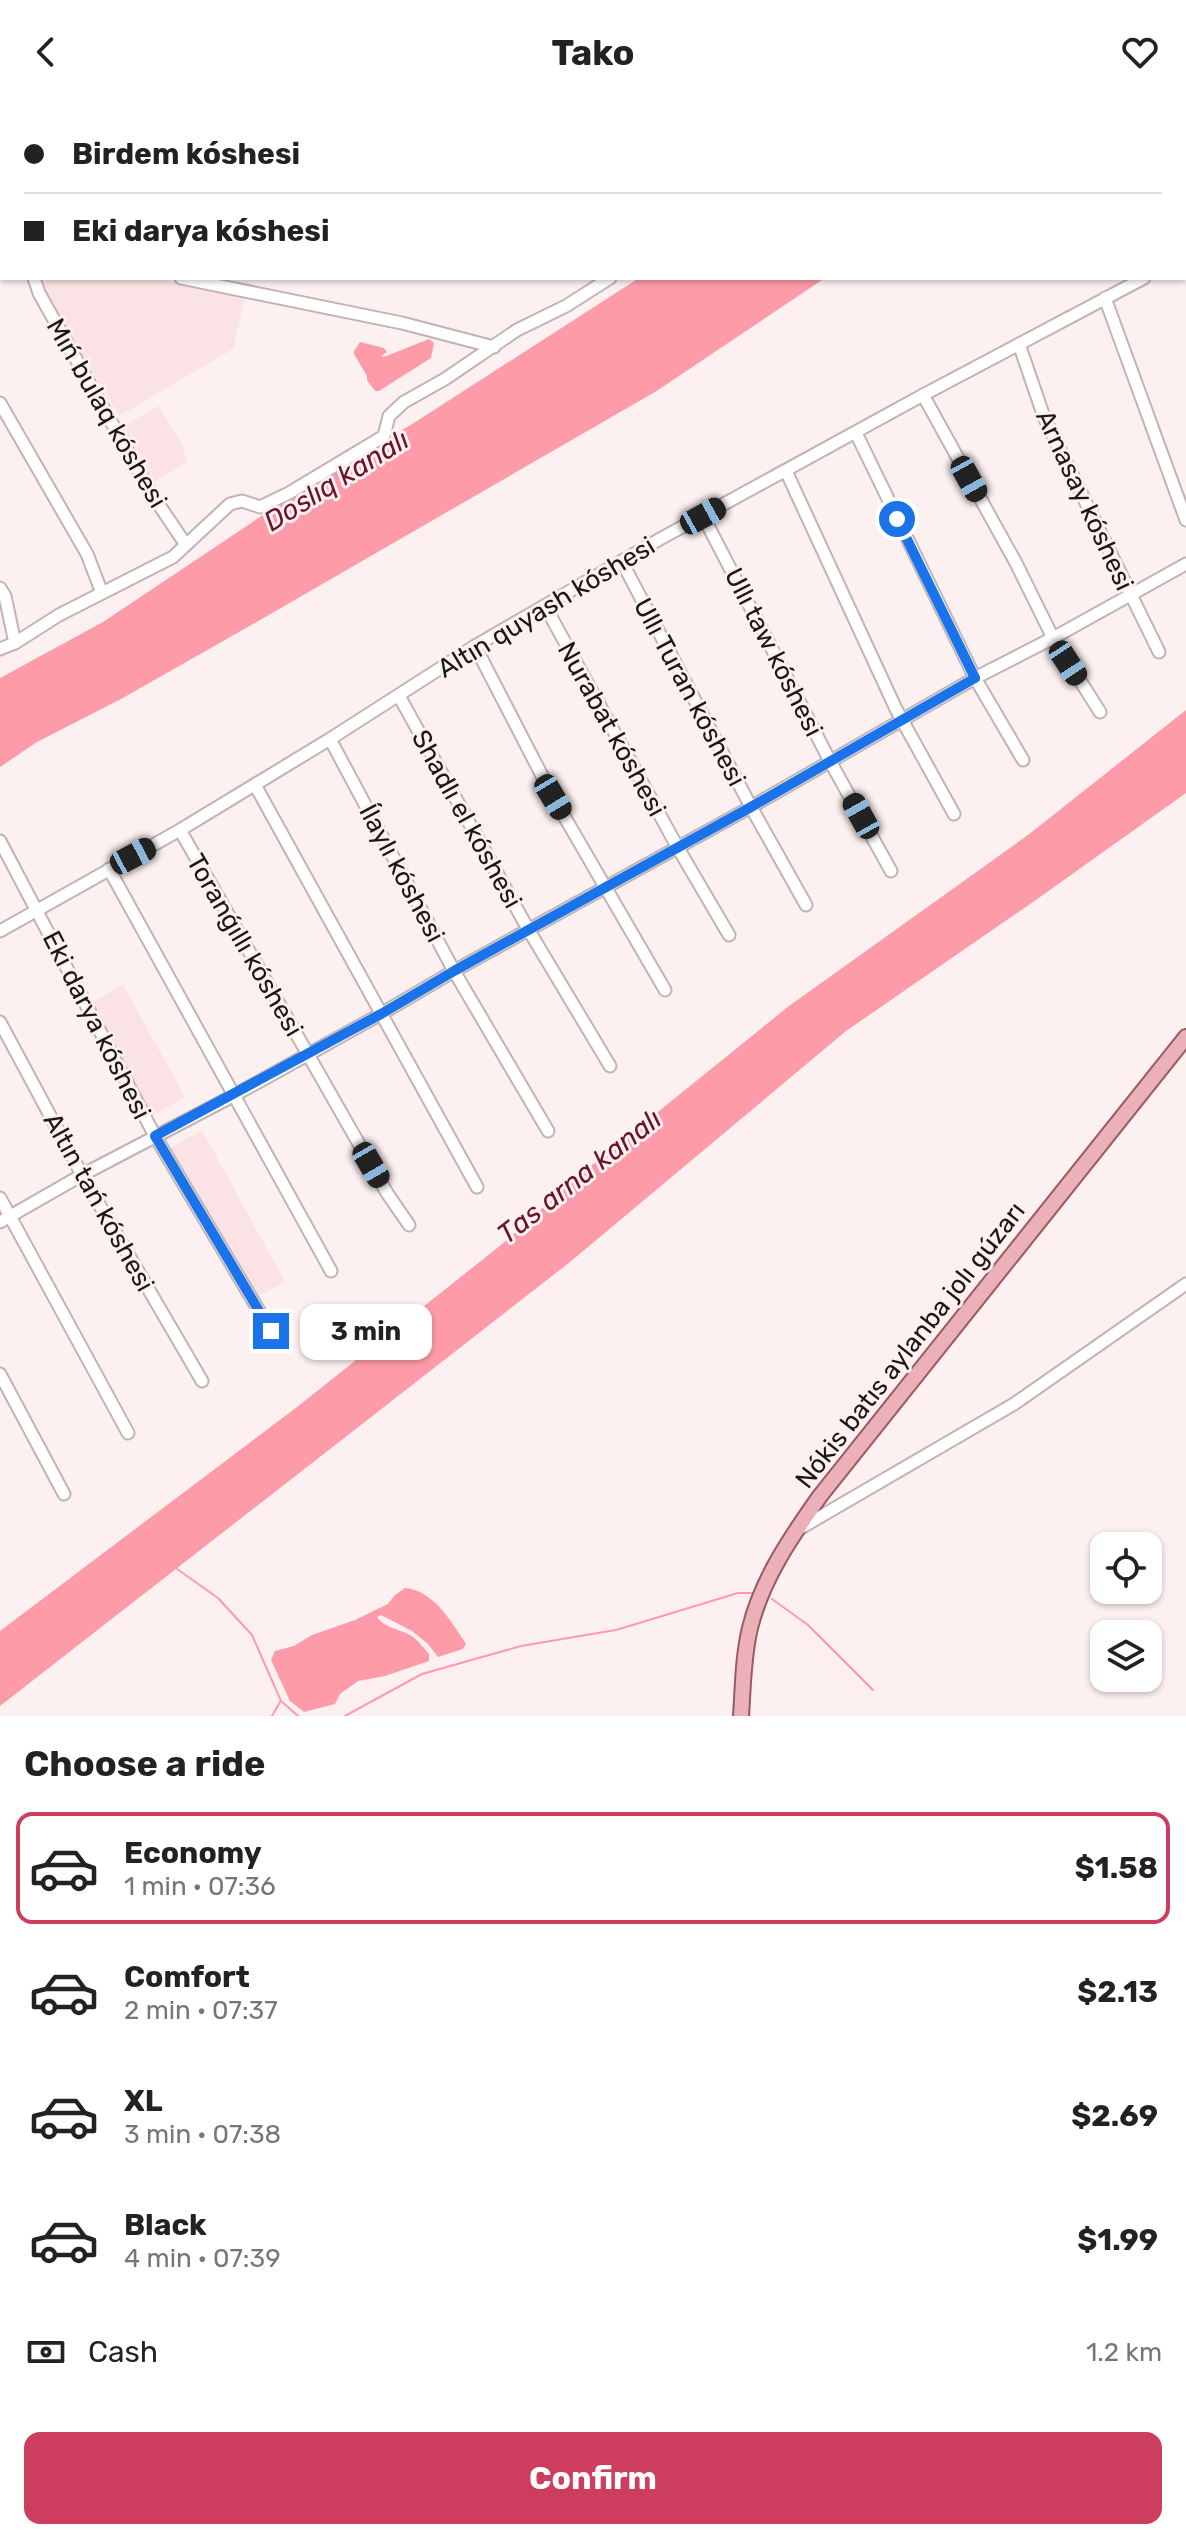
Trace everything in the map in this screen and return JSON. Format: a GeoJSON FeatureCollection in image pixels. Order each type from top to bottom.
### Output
{"type":"FeatureCollection","features":[{"type":"Feature","properties":{"kind":"main road","name":"Nókis batıs aylanba jolı gúzarı"},"geometry":{"type":"LineString","coordinates":[[741,1716],[749,1630],[769,1575],[795,1531],[1186,1037]]}},
{"type":"Feature","properties":{"kind":"street","name":"Mıń bulaq kóshesi"},"geometry":{"type":"LineString","coordinates":[[35,280],[39,293],[151,493],[186,545]]}},
{"type":"Feature","properties":{"kind":"street"},"geometry":{"type":"LineString","coordinates":[[204,280],[239,283],[494,347]]}},
{"type":"Feature","properties":{"kind":"street"},"geometry":{"type":"LineString","coordinates":[[0,649],[173,557],[230,504],[242,501],[260,507],[384,436],[389,416],[404,402],[517,330],[566,306],[605,280]]}},
{"type":"Feature","properties":{"kind":"street","name":"Altın quyash kóshesi"},"geometry":{"type":"LineString","coordinates":[[0,931],[180,830],[475,646],[622,562],[923,395],[1140,280]]}},
{"type":"Feature","properties":{"kind":"street"},"geometry":{"type":"LineString","coordinates":[[1105,298],[1186,520]]}},
{"type":"Feature","properties":{"kind":"street","name":"Arnasay kóshesi"},"geometry":{"type":"LineString","coordinates":[[1019,344],[1044,417],[1159,652]]}},
{"type":"Feature","properties":{"kind":"street"},"geometry":{"type":"LineString","coordinates":[[923,395],[1016,563],[1053,638],[1100,712]]}},
{"type":"Feature","properties":{"kind":"street"},"geometry":{"type":"LineString","coordinates":[[0,403],[87,554],[102,593]]}},
{"type":"Feature","properties":{"kind":"street"},"geometry":{"type":"LineString","coordinates":[[856,433],[975,678],[1023,760]]}},
{"type":"Feature","properties":{"kind":"street"},"geometry":{"type":"LineString","coordinates":[[786,471],[901,719],[954,814]]}},
{"type":"Feature","properties":{"kind":"street","name":"Ullı taw kóshesi"},"geometry":{"type":"LineString","coordinates":[[703,516],[830,761],[891,871]]}},
{"type":"Feature","properties":{"kind":"street","name":"Ullı Turan kóshesi"},"geometry":{"type":"LineString","coordinates":[[622,562],[806,905]]}},
{"type":"Feature","properties":{"kind":"street"},"geometry":{"type":"LineString","coordinates":[[5,1218],[233,1096],[751,807],[901,719],[1186,564]]}},
{"type":"Feature","properties":{"kind":"street"},"geometry":{"type":"LineString","coordinates":[[0,588],[5,596],[15,643]]}},
{"type":"Feature","properties":{"kind":"street","name":"Nurabat kóshesi"},"geometry":{"type":"LineString","coordinates":[[545,606],[729,935]]}},
{"type":"Feature","properties":{"kind":"street"},"geometry":{"type":"LineString","coordinates":[[475,646],[553,797],[665,990]]}},
{"type":"Feature","properties":{"kind":"street","name":"Shadlı el kóshesi"},"geometry":{"type":"LineString","coordinates":[[399,696],[528,929],[610,1066]]}},
{"type":"Feature","properties":{"kind":"street","name":"Ílaylı kóshesi"},"geometry":{"type":"LineString","coordinates":[[330,739],[454,971],[548,1131]]}},
{"type":"Feature","properties":{"kind":"street"},"geometry":{"type":"LineString","coordinates":[[255,785],[477,1187]]}},
{"type":"Feature","properties":{"kind":"street","name":"Toranǵıllı kóshesi"},"geometry":{"type":"LineString","coordinates":[[180,830],[387,1193],[409,1225]]}},
{"type":"Feature","properties":{"kind":"street","name":"Eki darya kóshesi"},"geometry":{"type":"LineString","coordinates":[[0,841],[155,1136],[271,1331]]}},
{"type":"Feature","properties":{"kind":"street"},"geometry":{"type":"LineString","coordinates":[[109,869],[331,1271]]}},
{"type":"Feature","properties":{"kind":"street","name":"Altın tań kóshesi"},"geometry":{"type":"LineString","coordinates":[[0,1022],[82,1175],[202,1381]]}},
{"type":"Feature","properties":{"kind":"street"},"geometry":{"type":"LineString","coordinates":[[0,1198],[5,1218],[128,1433]]}},
{"type":"Feature","properties":{"kind":"street"},"geometry":{"type":"LineString","coordinates":[[795,1531],[1014,1404],[1186,1284]]}},
{"type":"Feature","properties":{"kind":"street"},"geometry":{"type":"LineString","coordinates":[[0,1374],[64,1494]]}},
{"type":"Feature","properties":{"kind":"shaded area"},"geometry":{"type":"Polygon","coordinates":[[[46,280],[162,280],[245,297],[233,349],[119,416],[44,289],[46,280]]]}},
{"type":"Feature","properties":{"kind":"shaded area"},"geometry":{"type":"Polygon","coordinates":[[[159,406],[183,447],[187,462],[152,483],[120,428],[159,406]]]}},
{"type":"Feature","properties":{"kind":"shaded area"},"geometry":{"type":"Polygon","coordinates":[[[123,985],[185,1097],[152,1116],[90,1003],[123,985]]]}},
{"type":"Feature","properties":{"kind":"shaded area"},"geometry":{"type":"Polygon","coordinates":[[[202,1130],[285,1282],[256,1297],[169,1148],[202,1130]]]}},
{"type":"Feature","properties":{"kind":"water","name":"Doslıq kanalı"},"geometry":{"type":"Polygon","coordinates":[[[636,280],[822,280],[655,392],[121,699],[37,742],[0,767],[0,678],[103,622],[266,513],[417,421],[636,280]]]}},
{"type":"Feature","properties":{"kind":"water"},"geometry":{"type":"Polygon","coordinates":[[[429,339],[434,343],[431,358],[379,391],[375,391],[367,380],[354,354],[360,342],[384,348],[387,352],[381,356],[384,357],[429,339]]]}},
{"type":"Feature","properties":{"kind":"water","name":"Tas arna kanalı"},"geometry":{"type":"Polygon","coordinates":[[[1186,710],[1186,793],[846,1031],[570,1262],[0,1706],[0,1631],[297,1407],[501,1245],[581,1174],[789,1006],[1028,835],[1186,710]]]}},
{"type":"Feature","properties":{"kind":"water"},"geometry":{"type":"Polygon","coordinates":[[[405,1588],[425,1595],[441,1608],[466,1644],[463,1649],[438,1657],[412,1631],[381,1615],[377,1617],[384,1624],[418,1641],[429,1654],[429,1661],[385,1676],[358,1681],[340,1694],[335,1704],[304,1712],[290,1701],[271,1660],[275,1651],[355,1620],[388,1604],[405,1588]]]}},
{"type":"Feature","properties":{"kind":"waterway"},"geometry":{"type":"LineString","coordinates":[[177,1569],[218,1598],[252,1635],[281,1701],[298,1716]]}},
{"type":"Feature","properties":{"kind":"waterway"},"geometry":{"type":"LineString","coordinates":[[345,1716],[422,1674],[521,1646],[616,1630],[738,1593],[752,1593]]}},
{"type":"Feature","properties":{"kind":"waterway"},"geometry":{"type":"LineString","coordinates":[[772,1599],[808,1625],[873,1690]]}},
{"type":"Feature","properties":{"kind":"waterway"},"geometry":{"type":"LineString","coordinates":[[272,1716],[280,1702]]}},
{"type":"Feature","properties":{"kind":"route"},"geometry":{"type":"LineString","coordinates":[[271,1331],[155,1136],[381,1014],[975,678],[897,519]]}}]}
